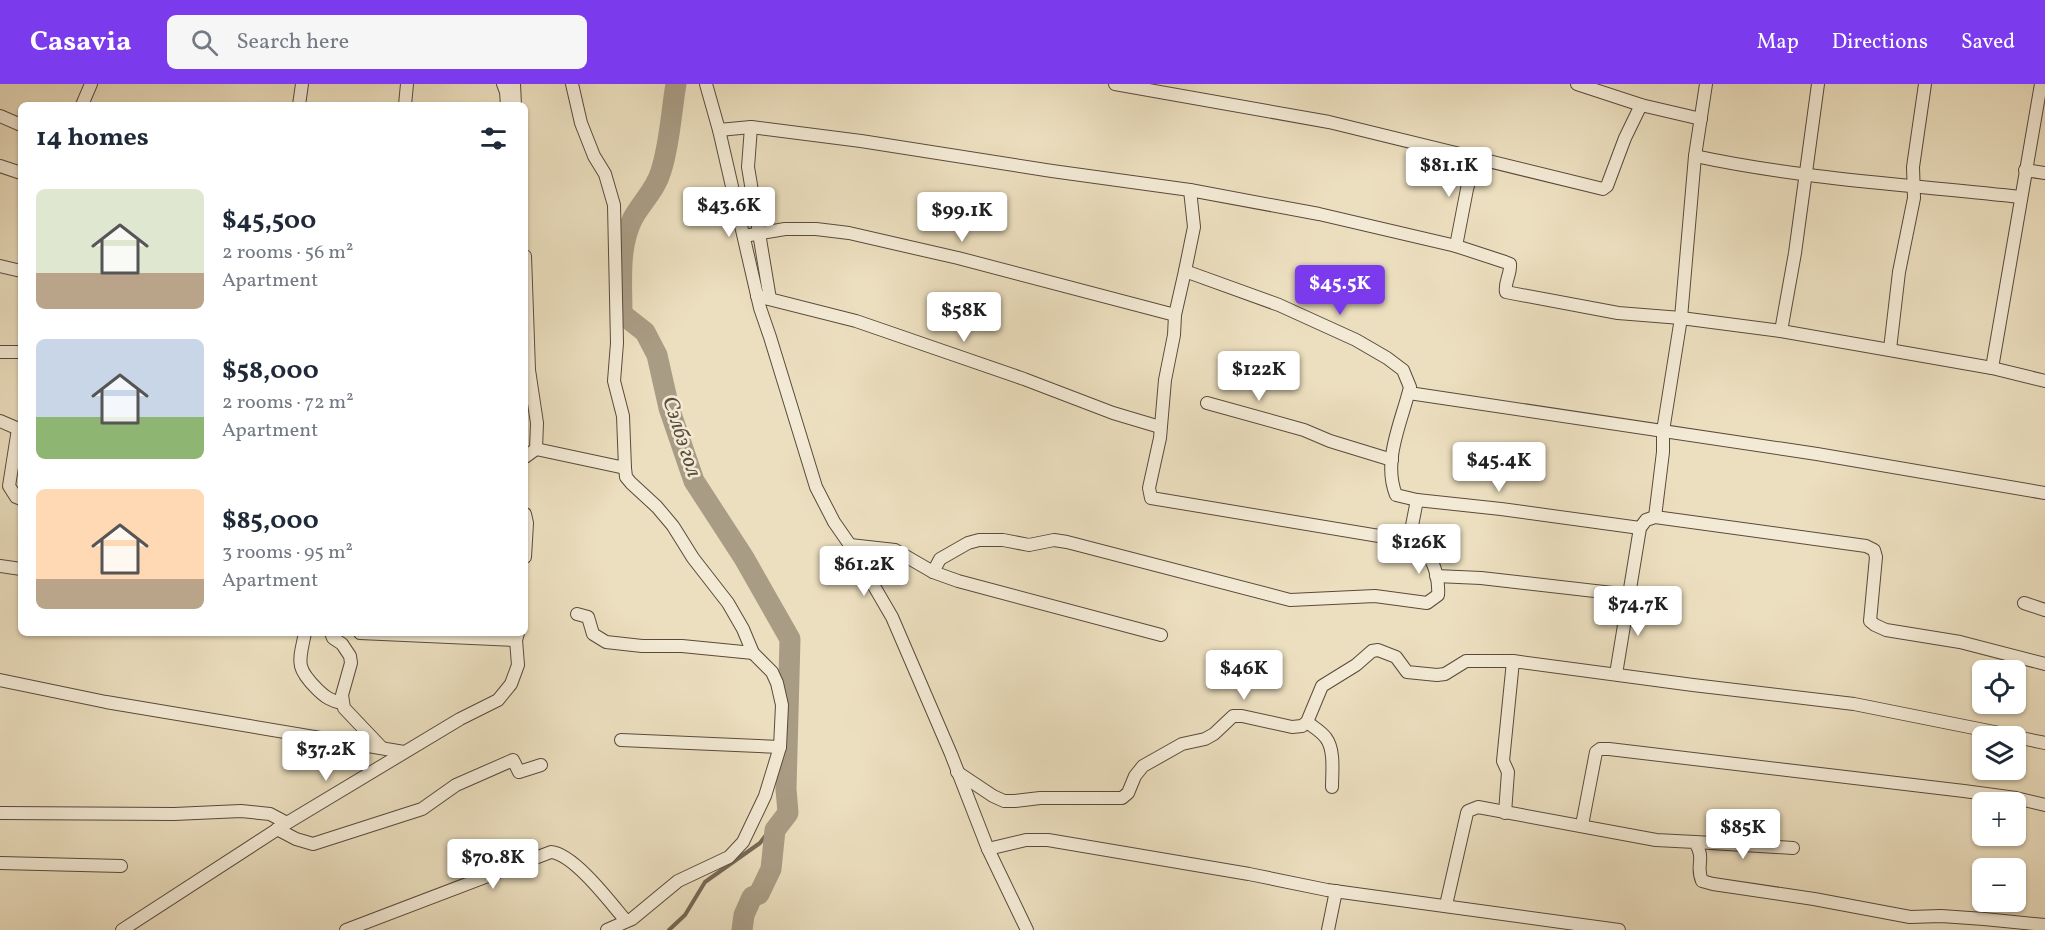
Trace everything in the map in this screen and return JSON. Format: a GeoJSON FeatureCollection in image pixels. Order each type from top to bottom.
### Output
{"type":"FeatureCollection","features":[{"type":"Feature","properties":{"kind":"street"},"geometry":{"type":"LineString","coordinates":[[88,102],[91,84]]}},
{"type":"Feature","properties":{"kind":"street"},"geometry":{"type":"LineString","coordinates":[[299,102],[302,84]]}},
{"type":"Feature","properties":{"kind":"street"},"geometry":{"type":"LineString","coordinates":[[405,102],[407,84]]}},
{"type":"Feature","properties":{"kind":"street"},"geometry":{"type":"LineString","coordinates":[[503,84],[506,102]]}},
{"type":"Feature","properties":{"kind":"street"},"geometry":{"type":"LineString","coordinates":[[514,84],[515,102]]}},
{"type":"Feature","properties":{"kind":"street"},"geometry":{"type":"LineString","coordinates":[[572,84],[581,123],[594,156],[605,174],[614,205],[617,343],[614,381],[622,416],[626,477],[673,526],[693,558],[728,603],[753,653],[772,672],[782,705],[780,747],[765,796],[743,842],[729,857],[678,880],[632,919],[607,930]]}},
{"type":"Feature","properties":{"kind":"street"},"geometry":{"type":"LineString","coordinates":[[706,84],[719,130],[757,296],[809,468],[824,505],[892,616],[988,849],[1027,930]]}},
{"type":"Feature","properties":{"kind":"street"},"geometry":{"type":"LineString","coordinates":[[1115,84],[1329,122],[1603,189],[1606,188],[1625,138],[1641,105]]}},
{"type":"Feature","properties":{"kind":"street"},"geometry":{"type":"LineString","coordinates":[[1577,84],[1641,105],[1701,119]]}},
{"type":"Feature","properties":{"kind":"street"},"geometry":{"type":"LineString","coordinates":[[1655,517],[1663,452],[1663,431],[1681,318],[1695,156],[1706,84]]}},
{"type":"Feature","properties":{"kind":"street"},"geometry":{"type":"LineString","coordinates":[[1781,331],[1818,84]]}},
{"type":"Feature","properties":{"kind":"street"},"geometry":{"type":"LineString","coordinates":[[1890,349],[1899,272],[1911,217],[1913,167],[1925,84]]}},
{"type":"Feature","properties":{"kind":"street"},"geometry":{"type":"LineString","coordinates":[[1992,368],[2041,84]]}},
{"type":"Feature","properties":{"kind":"street"},"geometry":{"type":"LineString","coordinates":[[0,116],[18,124]]}},
{"type":"Feature","properties":{"kind":"street"},"geometry":{"type":"LineString","coordinates":[[719,130],[752,127],[861,141],[1190,190],[1300,210],[1455,246],[1510,264],[1506,292],[1618,313],[1681,318],[1781,331],[1992,368],[2045,381]]}},
{"type":"Feature","properties":{"kind":"street"},"geometry":{"type":"LineString","coordinates":[[752,127],[748,167],[770,299]]}},
{"type":"Feature","properties":{"kind":"street"},"geometry":{"type":"LineString","coordinates":[[1695,156],[1750,168],[1806,173],[1880,184],[1914,185],[2021,197]]}},
{"type":"Feature","properties":{"kind":"street"},"geometry":{"type":"LineString","coordinates":[[1455,246],[1476,158]]}},
{"type":"Feature","properties":{"kind":"street"},"geometry":{"type":"LineString","coordinates":[[0,166],[18,172]]}},
{"type":"Feature","properties":{"kind":"street"},"geometry":{"type":"LineString","coordinates":[[2025,170],[2045,173]]}},
{"type":"Feature","properties":{"kind":"street"},"geometry":{"type":"LineString","coordinates":[[933,572],[940,559],[968,543],[986,539],[1029,545],[1054,540],[1290,600],[1375,596],[1427,603],[1438,595],[1436,576],[1430,558],[1416,550],[1409,541],[1151,498],[1149,488],[1160,438],[1165,380],[1174,335],[1175,315],[1194,227],[1190,190]]}},
{"type":"Feature","properties":{"kind":"street"},"geometry":{"type":"LineString","coordinates":[[744,236],[785,229],[816,229],[849,233],[958,258],[1175,315]]}},
{"type":"Feature","properties":{"kind":"street"},"geometry":{"type":"LineString","coordinates":[[0,266],[18,270]]}},
{"type":"Feature","properties":{"kind":"street"},"geometry":{"type":"LineString","coordinates":[[1185,271],[1279,305],[1356,340],[1403,370],[1410,387],[1400,419],[1392,460],[1396,495],[1417,500],[1640,528]]}},
{"type":"Feature","properties":{"kind":"street"},"geometry":{"type":"LineString","coordinates":[[757,296],[855,321],[1024,379],[1113,413],[1160,427]]}},
{"type":"Feature","properties":{"kind":"street"},"geometry":{"type":"LineString","coordinates":[[0,352],[18,352]]}},
{"type":"Feature","properties":{"kind":"street"},"geometry":{"type":"LineString","coordinates":[[528,356],[537,423],[536,449]]}},
{"type":"Feature","properties":{"kind":"street"},"geometry":{"type":"LineString","coordinates":[[1409,393],[1817,454],[2045,493]]}},
{"type":"Feature","properties":{"kind":"street"},"geometry":{"type":"LineString","coordinates":[[1207,403],[1304,430],[1330,441],[1392,460]]}},
{"type":"Feature","properties":{"kind":"street"},"geometry":{"type":"LineString","coordinates":[[0,421],[18,428]]}},
{"type":"Feature","properties":{"kind":"street"},"geometry":{"type":"LineString","coordinates":[[18,439],[9,486],[18,498]]}},
{"type":"Feature","properties":{"kind":"street"},"geometry":{"type":"LineString","coordinates":[[528,454],[536,449],[625,468]]}},
{"type":"Feature","properties":{"kind":"street"},"geometry":{"type":"LineString","coordinates":[[1409,541],[1417,500]]}},
{"type":"Feature","properties":{"kind":"street"},"geometry":{"type":"LineString","coordinates":[[1616,674],[1640,528],[1646,520],[1655,517],[1866,546],[1874,550],[1876,557],[1870,621],[1875,625],[1886,630],[1960,642],[2045,664]]}},
{"type":"Feature","properties":{"kind":"street"},"geometry":{"type":"LineString","coordinates":[[850,545],[895,550],[933,572],[958,581],[1161,635]]}},
{"type":"Feature","properties":{"kind":"street"},"geometry":{"type":"LineString","coordinates":[[0,566],[18,569]]}},
{"type":"Feature","properties":{"kind":"street"},"geometry":{"type":"LineString","coordinates":[[1436,576],[1481,578],[1630,595]]}},
{"type":"Feature","properties":{"kind":"street"},"geometry":{"type":"LineString","coordinates":[[2024,603],[2045,610]]}},
{"type":"Feature","properties":{"kind":"street"},"geometry":{"type":"LineString","coordinates":[[577,614],[588,617],[592,634],[606,642],[753,653]]}},
{"type":"Feature","properties":{"kind":"street"},"geometry":{"type":"LineString","coordinates":[[305,636],[301,671],[326,697],[342,703]]}},
{"type":"Feature","properties":{"kind":"street"},"geometry":{"type":"LineString","coordinates":[[332,636],[342,644],[351,663],[342,703],[353,719],[382,748]]}},
{"type":"Feature","properties":{"kind":"street"},"geometry":{"type":"LineString","coordinates":[[122,930],[282,826],[460,718],[498,700],[512,684],[518,666],[517,637],[478,636]]}},
{"type":"Feature","properties":{"kind":"street"},"geometry":{"type":"LineString","coordinates":[[957,772],[1004,801],[1050,798],[1122,798],[1128,793],[1135,776],[1143,766],[1182,744],[1205,739],[1214,734],[1233,716],[1292,727],[1302,726],[1307,722],[1322,686],[1348,670],[1372,651],[1384,652],[1396,657],[1407,672],[1437,675],[1445,674],[1466,661],[1513,661],[1854,704],[1972,728]]}},
{"type":"Feature","properties":{"kind":"street"},"geometry":{"type":"LineString","coordinates":[[1505,813],[1508,772],[1503,761],[1513,661]]}},
{"type":"Feature","properties":{"kind":"street"},"geometry":{"type":"LineString","coordinates":[[0,680],[106,702],[404,752]]}},
{"type":"Feature","properties":{"kind":"street"},"geometry":{"type":"LineString","coordinates":[[1307,722],[1328,741],[1332,758],[1332,787]]}},
{"type":"Feature","properties":{"kind":"street"},"geometry":{"type":"LineString","coordinates":[[2026,739],[2045,743]]}},
{"type":"Feature","properties":{"kind":"street"},"geometry":{"type":"LineString","coordinates":[[621,740],[780,747]]}},
{"type":"Feature","properties":{"kind":"street"},"geometry":{"type":"LineString","coordinates":[[1582,825],[1596,752],[1600,749],[1964,791],[2016,798],[2045,805]]}},
{"type":"Feature","properties":{"kind":"street"},"geometry":{"type":"LineString","coordinates":[[0,813],[174,814],[241,811],[270,814],[296,839],[313,844],[422,809],[456,785],[513,760],[519,772],[541,765]]}},
{"type":"Feature","properties":{"kind":"street"},"geometry":{"type":"LineString","coordinates":[[1446,905],[1468,811],[1478,807],[1656,840],[1793,848]]}},
{"type":"Feature","properties":{"kind":"street"},"geometry":{"type":"LineString","coordinates":[[988,849],[1026,840],[1048,840],[1336,891],[1619,930]]}},
{"type":"Feature","properties":{"kind":"street"},"geometry":{"type":"LineString","coordinates":[[1695,842],[1702,853],[1700,876],[1702,881],[1713,884],[1814,899],[1909,924],[1941,916],[2045,925]]}},
{"type":"Feature","properties":{"kind":"street"},"geometry":{"type":"LineString","coordinates":[[346,930],[551,852],[564,856],[581,870],[626,921]]}},
{"type":"Feature","properties":{"kind":"street"},"geometry":{"type":"LineString","coordinates":[[0,863],[121,866]]}},
{"type":"Feature","properties":{"kind":"street"},"geometry":{"type":"LineString","coordinates":[[1328,930],[1336,891]]}},
{"type":"Feature","properties":{"kind":"waterway","name":"Сэлбэ гол"},"geometry":{"type":"LineString","coordinates":[[676,84],[668,139],[659,178],[633,218],[625,241],[622,265],[622,314],[645,332],[657,355],[669,408],[694,481],[744,558],[790,639],[786,789],[788,813],[775,830],[771,869],[759,894],[752,897],[744,915],[742,930]]}},
{"type":"Feature","properties":{"kind":"waterway","name":"Сэлбэ гол"},"geometry":{"type":"LineString","coordinates":[[669,930],[685,915],[705,882],[760,843],[780,816],[786,789]]}}]}
